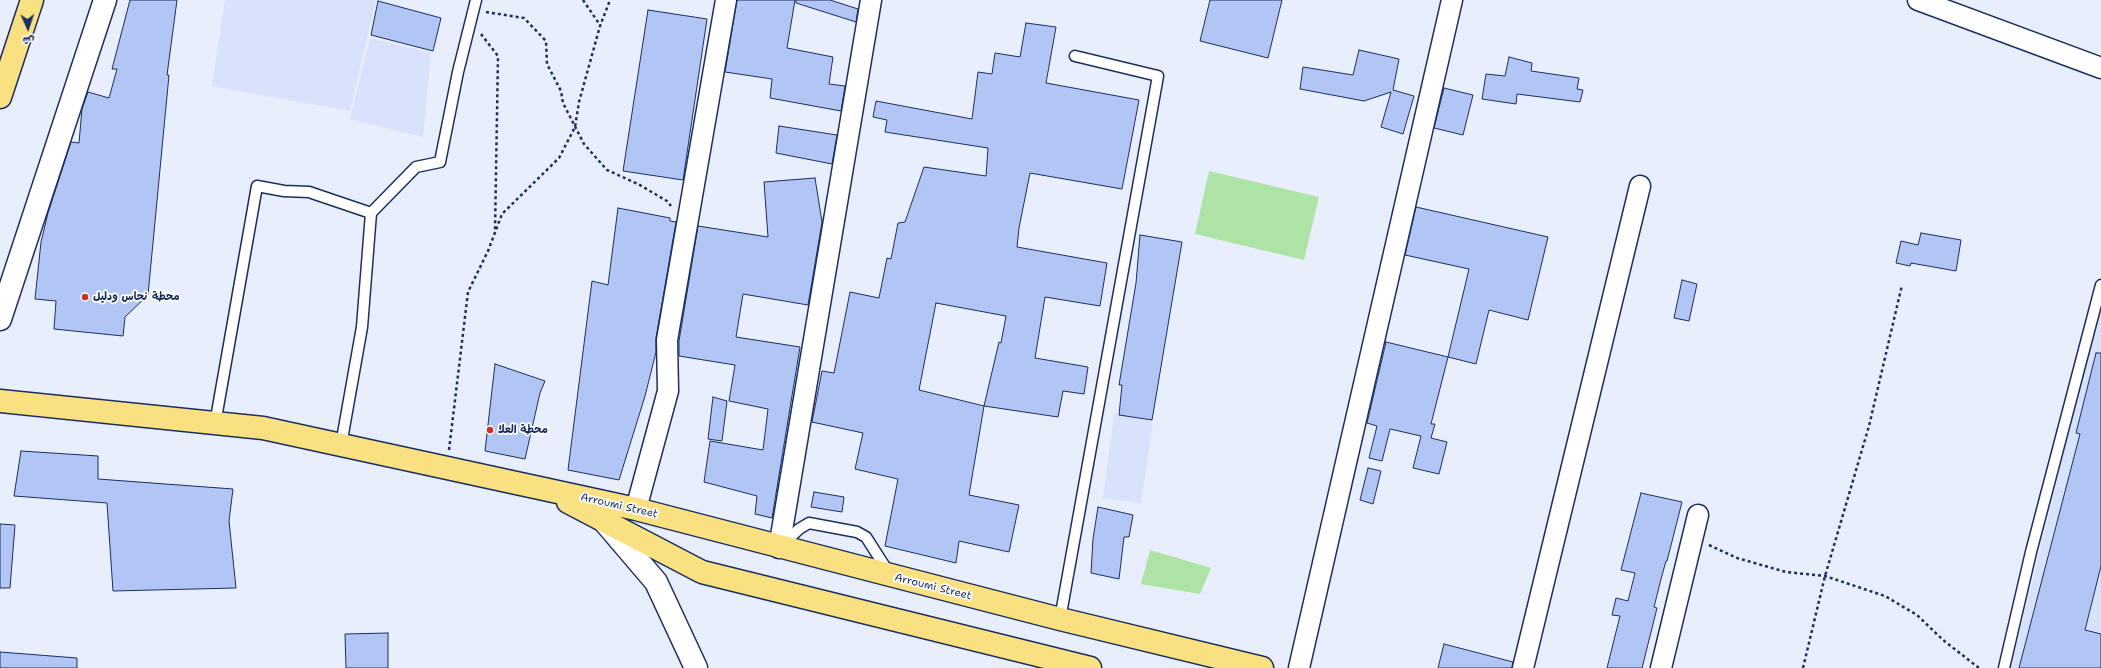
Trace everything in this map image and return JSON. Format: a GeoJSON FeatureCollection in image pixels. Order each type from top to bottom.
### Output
{"type":"FeatureCollection","features":[{"type":"Feature","properties":{"kind":"main road"},"geometry":{"type":"LineString","coordinates":[[0,97],[32,0]]}},
{"type":"Feature","properties":{"kind":"main road"},"geometry":{"type":"LineString","coordinates":[[0,401],[263,428],[540,488]]}},
{"type":"Feature","properties":{"kind":"main road","name":"Arroumi Street"},"geometry":{"type":"LineString","coordinates":[[540,488],[636,509],[779,548],[1262,668]]}},
{"type":"Feature","properties":{"kind":"main road","name":"Arroumi Street"},"geometry":{"type":"LineString","coordinates":[[540,488],[702,572],[1090,668]]}},
{"type":"Feature","properties":{"kind":"street"},"geometry":{"type":"LineString","coordinates":[[0,319],[105,0]]}},
{"type":"Feature","properties":{"kind":"street"},"geometry":{"type":"LineString","coordinates":[[636,509],[668,391],[667,340],[726,0]]}},
{"type":"Feature","properties":{"kind":"street"},"geometry":{"type":"LineString","coordinates":[[779,548],[871,0]]}},
{"type":"Feature","properties":{"kind":"street"},"geometry":{"type":"LineString","coordinates":[[1918,0],[2101,68]]}},
{"type":"Feature","properties":{"kind":"street"},"geometry":{"type":"LineString","coordinates":[[1299,668],[1449,1]]}},
{"type":"Feature","properties":{"kind":"street"},"geometry":{"type":"LineString","coordinates":[[1523,668],[1640,186]]}},
{"type":"Feature","properties":{"kind":"street"},"geometry":{"type":"LineString","coordinates":[[1661,668],[1698,515]]}},
{"type":"Feature","properties":{"kind":"street"},"geometry":{"type":"LineString","coordinates":[[604,521],[656,582],[696,668]]}},
{"type":"Feature","properties":{"kind":"lane"},"geometry":{"type":"LineString","coordinates":[[341,445],[362,327],[371,213],[416,167],[440,162],[458,72],[475,5]]}},
{"type":"Feature","properties":{"kind":"lane"},"geometry":{"type":"LineString","coordinates":[[1060,619],[1158,76],[1075,56]]}},
{"type":"Feature","properties":{"kind":"lane"},"geometry":{"type":"LineString","coordinates":[[215,424],[257,186],[284,191],[309,192],[371,213]]}},
{"type":"Feature","properties":{"kind":"lane"},"geometry":{"type":"LineString","coordinates":[[2004,668],[2031,552],[2101,285]]}},
{"type":"Feature","properties":{"kind":"lane"},"geometry":{"type":"LineString","coordinates":[[779,548],[799,529],[809,523],[857,532],[866,537],[891,576]]}},
{"type":"Feature","properties":{"kind":"path"},"geometry":{"type":"LineString","coordinates":[[583,0],[600,26]]}},
{"type":"Feature","properties":{"kind":"path"},"geometry":{"type":"LineString","coordinates":[[448,468],[468,292],[495,234],[502,214],[559,158],[575,127],[579,102],[600,26],[610,0]]}},
{"type":"Feature","properties":{"kind":"path"},"geometry":{"type":"LineString","coordinates":[[475,5],[524,18],[546,41],[547,64],[584,144],[607,170],[638,184],[667,201],[688,224]]}},
{"type":"Feature","properties":{"kind":"path"},"geometry":{"type":"LineString","coordinates":[[471,22],[498,56],[495,234]]}},
{"type":"Feature","properties":{"kind":"path"},"geometry":{"type":"LineString","coordinates":[[1803,668],[1825,576],[1869,426],[1902,285]]}},
{"type":"Feature","properties":{"kind":"path"},"geometry":{"type":"LineString","coordinates":[[1693,536],[1737,558],[1786,572],[1825,576],[1885,596],[1917,615],[1944,640],[1979,668]]}},
{"type":"Feature","properties":{"kind":"shaded area"},"geometry":{"type":"Polygon","coordinates":[[[225,0],[376,0],[350,111],[212,86],[225,0]]]}},
{"type":"Feature","properties":{"kind":"shaded area"},"geometry":{"type":"Polygon","coordinates":[[[370,38],[431,53],[423,137],[350,119],[370,38]]]}},
{"type":"Feature","properties":{"kind":"shaded area"},"geometry":{"type":"Polygon","coordinates":[[[2101,302],[2101,668],[2011,668],[2101,302]]]}},
{"type":"Feature","properties":{"kind":"shaded area"},"geometry":{"type":"Polygon","coordinates":[[[1114,414],[1153,422],[1141,503],[1103,498],[1114,414]]]}},
{"type":"Feature","properties":{"kind":"green space"},"geometry":{"type":"Polygon","coordinates":[[[1209,171],[1319,197],[1304,260],[1195,234],[1209,171]]]}},
{"type":"Feature","properties":{"kind":"green space"},"geometry":{"type":"Polygon","coordinates":[[[1150,550],[1211,568],[1200,594],[1141,584],[1150,550]]]}},
{"type":"Feature","properties":{"kind":"building"},"geometry":{"type":"Polygon","coordinates":[[[130,0],[177,0],[167,75],[169,75],[148,295],[125,317],[123,336],[54,329],[56,301],[35,299],[41,242],[48,213],[71,142],[79,143],[82,109],[88,92],[109,98],[117,69],[112,69],[130,0]]]}},
{"type":"Feature","properties":{"kind":"building"},"geometry":{"type":"Polygon","coordinates":[[[737,0],[795,0],[787,48],[833,57],[829,84],[845,86],[841,111],[770,98],[772,79],[725,72],[737,0]]]}},
{"type":"Feature","properties":{"kind":"building"},"geometry":{"type":"Polygon","coordinates":[[[796,0],[830,0],[858,9],[856,22],[796,3],[796,0]]]}},
{"type":"Feature","properties":{"kind":"building"},"geometry":{"type":"Polygon","coordinates":[[[1210,0],[1282,0],[1268,58],[1200,41],[1210,0]]]}},
{"type":"Feature","properties":{"kind":"building"},"geometry":{"type":"Polygon","coordinates":[[[378,1],[441,18],[433,51],[371,35],[378,1]]]}},
{"type":"Feature","properties":{"kind":"building"},"geometry":{"type":"Polygon","coordinates":[[[648,10],[707,19],[683,180],[623,171],[648,10]]]}},
{"type":"Feature","properties":{"kind":"building"},"geometry":{"type":"Polygon","coordinates":[[[1026,23],[1056,27],[1046,83],[1139,100],[1122,189],[1030,173],[1019,228],[1017,247],[1107,263],[1100,306],[1045,297],[1035,358],[1088,367],[1084,394],[1063,391],[1058,417],[984,406],[969,495],[1019,505],[1009,552],[959,541],[956,563],[885,546],[898,479],[855,469],[863,433],[812,422],[822,371],[834,373],[850,292],[879,298],[887,258],[891,259],[898,223],[905,222],[924,167],[986,176],[988,148],[885,132],[887,120],[873,117],[876,101],[972,119],[978,72],[992,74],[995,53],[1020,57],[1026,23]],[[936,303],[919,390],[984,406],[999,342],[1001,343],[1006,316],[936,303]]]}},
{"type":"Feature","properties":{"kind":"building"},"geometry":{"type":"Polygon","coordinates":[[[1359,50],[1399,59],[1393,90],[1414,96],[1403,134],[1381,127],[1391,92],[1364,101],[1300,89],[1303,67],[1353,75],[1359,50]]]}},
{"type":"Feature","properties":{"kind":"building"},"geometry":{"type":"Polygon","coordinates":[[[1509,57],[1532,63],[1531,71],[1579,78],[1577,89],[1583,90],[1580,102],[1517,94],[1516,104],[1482,99],[1486,74],[1505,76],[1509,57]]]}},
{"type":"Feature","properties":{"kind":"building"},"geometry":{"type":"Polygon","coordinates":[[[1444,88],[1473,95],[1463,135],[1434,128],[1444,88]]]}},
{"type":"Feature","properties":{"kind":"building"},"geometry":{"type":"Polygon","coordinates":[[[779,126],[837,135],[832,164],[776,153],[779,126]]]}},
{"type":"Feature","properties":{"kind":"building"},"geometry":{"type":"Polygon","coordinates":[[[815,178],[822,222],[808,305],[743,294],[736,337],[800,347],[772,518],[755,514],[757,496],[704,482],[710,441],[763,450],[768,409],[729,401],[735,365],[679,356],[679,341],[698,226],[768,237],[764,182],[815,178]]]}},
{"type":"Feature","properties":{"kind":"building"},"geometry":{"type":"Polygon","coordinates":[[[1416,207],[1548,237],[1528,320],[1489,310],[1476,364],[1448,357],[1469,269],[1405,255],[1416,207]]]}},
{"type":"Feature","properties":{"kind":"building"},"geometry":{"type":"Polygon","coordinates":[[[618,208],[670,218],[670,221],[676,222],[656,338],[656,352],[645,396],[619,480],[568,470],[592,281],[608,285],[618,208]]]}},
{"type":"Feature","properties":{"kind":"building"},"geometry":{"type":"Polygon","coordinates":[[[1921,233],[1961,240],[1956,271],[1911,263],[1910,266],[1896,263],[1901,241],[1918,245],[1921,233]]]}},
{"type":"Feature","properties":{"kind":"building"},"geometry":{"type":"Polygon","coordinates":[[[1140,235],[1182,242],[1152,420],[1119,415],[1122,385],[1119,385],[1136,283],[1140,235]]]}},
{"type":"Feature","properties":{"kind":"building"},"geometry":{"type":"Polygon","coordinates":[[[1682,280],[1697,284],[1689,321],[1674,318],[1682,280]]]}},
{"type":"Feature","properties":{"kind":"building"},"geometry":{"type":"Polygon","coordinates":[[[1386,342],[1448,357],[1431,424],[1435,424],[1431,438],[1447,442],[1439,474],[1413,468],[1421,436],[1390,429],[1382,461],[1369,458],[1377,426],[1367,423],[1386,342]]]}},
{"type":"Feature","properties":{"kind":"building"},"geometry":{"type":"Polygon","coordinates":[[[2096,353],[2101,353],[2101,566],[2085,630],[2101,634],[2101,668],[2019,668],[2080,434],[2076,433],[2096,353]]]}},
{"type":"Feature","properties":{"kind":"building"},"geometry":{"type":"Polygon","coordinates":[[[495,364],[545,381],[540,393],[525,459],[485,451],[495,364]]]}},
{"type":"Feature","properties":{"kind":"building"},"geometry":{"type":"Polygon","coordinates":[[[713,397],[727,401],[722,441],[708,439],[713,397]]]}},
{"type":"Feature","properties":{"kind":"building"},"geometry":{"type":"Polygon","coordinates":[[[21,451],[98,456],[98,479],[233,489],[229,521],[236,588],[113,591],[107,503],[14,496],[21,451]]]}},
{"type":"Feature","properties":{"kind":"building"},"geometry":{"type":"Polygon","coordinates":[[[1368,468],[1381,471],[1373,504],[1360,500],[1368,468]]]}},
{"type":"Feature","properties":{"kind":"building"},"geometry":{"type":"Polygon","coordinates":[[[814,492],[844,497],[842,512],[811,507],[814,492]]]}},
{"type":"Feature","properties":{"kind":"building"},"geometry":{"type":"Polygon","coordinates":[[[1641,493],[1682,502],[1654,607],[1657,608],[1642,668],[1607,668],[1620,616],[1612,615],[1616,598],[1628,601],[1635,573],[1621,570],[1641,493]]]}},
{"type":"Feature","properties":{"kind":"building"},"geometry":{"type":"Polygon","coordinates":[[[1098,507],[1133,515],[1129,537],[1124,537],[1119,579],[1091,573],[1093,539],[1098,507]]]}},
{"type":"Feature","properties":{"kind":"building"},"geometry":{"type":"Polygon","coordinates":[[[0,524],[15,525],[10,588],[0,588],[0,524]]]}},
{"type":"Feature","properties":{"kind":"building"},"geometry":{"type":"Polygon","coordinates":[[[388,633],[388,668],[346,668],[345,634],[388,633]]]}},
{"type":"Feature","properties":{"kind":"building"},"geometry":{"type":"Polygon","coordinates":[[[1444,644],[1513,662],[1512,668],[1438,668],[1444,644]]]}},
{"type":"Feature","properties":{"kind":"building"},"geometry":{"type":"Polygon","coordinates":[[[0,652],[77,658],[77,668],[0,668],[0,652]]]}},
{"type":"Feature","properties":{"kind":"place","name":"محطة نحاس ودليل"},"geometry":{"type":"Point","coordinates":[85,297]}},
{"type":"Feature","properties":{"kind":"place","name":"محطة العلا"},"geometry":{"type":"Point","coordinates":[490,430]}}]}
